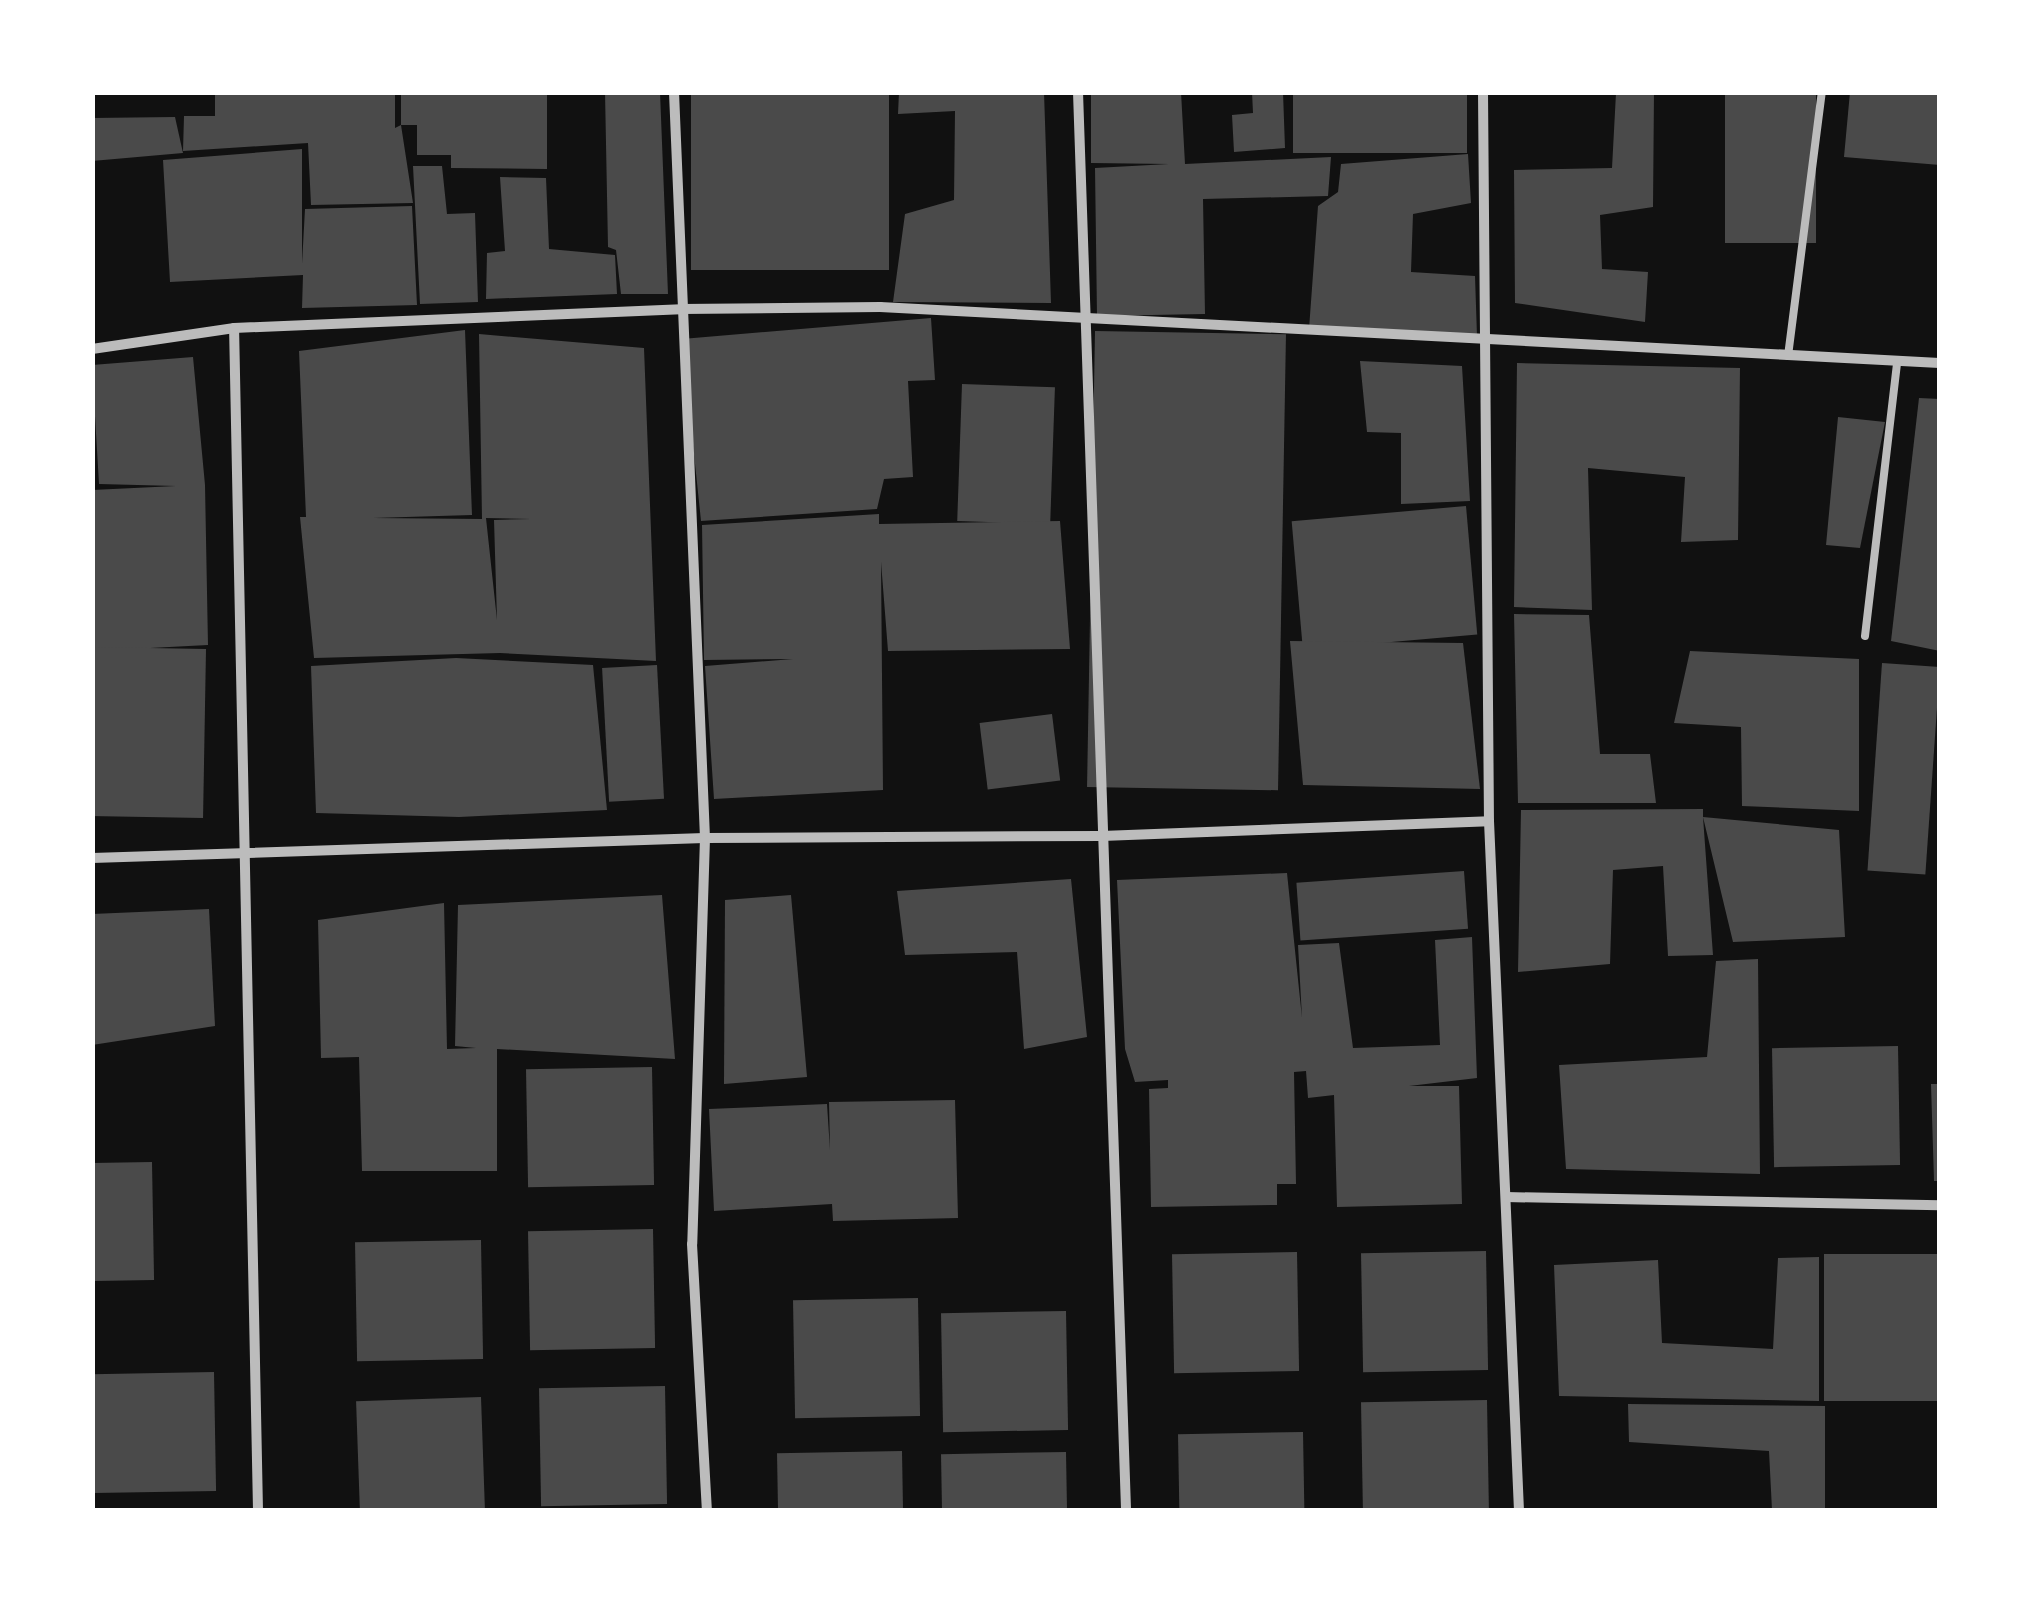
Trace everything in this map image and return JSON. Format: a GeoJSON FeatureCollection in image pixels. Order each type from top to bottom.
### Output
{"type":"FeatureCollection","features":[{"type":"Feature","properties":{"kind":"street"},"geometry":{"type":"LineString","coordinates":[[674,92],[705,838],[692,1244],[707,1510]]}},
{"type":"Feature","properties":{"kind":"street"},"geometry":{"type":"LineString","coordinates":[[1078,92],[1126,1510]]}},
{"type":"Feature","properties":{"kind":"street"},"geometry":{"type":"LineString","coordinates":[[1483,92],[1490,344],[1489,820],[1518,1510]]}},
{"type":"Feature","properties":{"kind":"street"},"geometry":{"type":"LineString","coordinates":[[92,349],[234,328],[681,309],[880,308],[1490,344],[1940,363]]}},
{"type":"Feature","properties":{"kind":"street"},"geometry":{"type":"LineString","coordinates":[[234,328],[258,1510]]}},
{"type":"Feature","properties":{"kind":"street"},"geometry":{"type":"LineString","coordinates":[[92,858],[247,849],[705,838],[1102,836],[1489,820]]}},
{"type":"Feature","properties":{"kind":"street"},"geometry":{"type":"LineString","coordinates":[[1506,1197],[1940,1205]]}},
{"type":"Feature","properties":{"kind":"lane"},"geometry":{"type":"LineString","coordinates":[[1788,356],[1822,92]]}},
{"type":"Feature","properties":{"kind":"lane"},"geometry":{"type":"LineString","coordinates":[[1865,636],[1897,362]]}},
{"type":"Feature","properties":{"kind":"building"},"geometry":{"type":"Polygon","coordinates":[[[215,92],[395,92],[395,128],[401,125],[413,203],[311,205],[308,143],[183,151],[184,116],[215,116],[215,92]]]}},
{"type":"Feature","properties":{"kind":"building"},"geometry":{"type":"Polygon","coordinates":[[[401,92],[547,92],[547,169],[451,168],[451,155],[417,155],[417,125],[401,125],[401,92]]]}},
{"type":"Feature","properties":{"kind":"building"},"geometry":{"type":"Polygon","coordinates":[[[605,92],[660,92],[668,294],[621,294],[616,250],[608,247],[605,92]]]}},
{"type":"Feature","properties":{"kind":"building"},"geometry":{"type":"Polygon","coordinates":[[[691,92],[889,92],[889,270],[691,270],[691,92]]]}},
{"type":"Feature","properties":{"kind":"building"},"geometry":{"type":"Polygon","coordinates":[[[899,92],[1044,92],[1051,303],[893,302],[905,214],[954,200],[955,111],[898,114],[899,92]]]}},
{"type":"Feature","properties":{"kind":"building"},"geometry":{"type":"Polygon","coordinates":[[[1091,92],[1181,92],[1185,164],[1331,157],[1328,196],[1203,199],[1205,314],[1097,316],[1095,168],[1169,164],[1091,163],[1091,92]]]}},
{"type":"Feature","properties":{"kind":"building"},"geometry":{"type":"Polygon","coordinates":[[[1252,92],[1283,92],[1285,148],[1234,152],[1232,115],[1253,113],[1252,92]]]}},
{"type":"Feature","properties":{"kind":"building"},"geometry":{"type":"Polygon","coordinates":[[[1293,92],[1467,92],[1467,153],[1293,153],[1293,92]]]}},
{"type":"Feature","properties":{"kind":"building"},"geometry":{"type":"Polygon","coordinates":[[[1654,92],[1653,207],[1600,215],[1602,269],[1648,272],[1645,322],[1515,303],[1514,170],[1612,168],[1616,93],[1654,92]]]}},
{"type":"Feature","properties":{"kind":"building"},"geometry":{"type":"Polygon","coordinates":[[[1725,92],[1816,92],[1816,243],[1725,243],[1725,92]]]}},
{"type":"Feature","properties":{"kind":"building"},"geometry":{"type":"Polygon","coordinates":[[[1850,92],[1940,92],[1940,165],[1844,157],[1850,92]]]}},
{"type":"Feature","properties":{"kind":"building"},"geometry":{"type":"Polygon","coordinates":[[[175,117],[183,153],[92,161],[92,118],[175,117]]]}},
{"type":"Feature","properties":{"kind":"building"},"geometry":{"type":"Polygon","coordinates":[[[302,149],[302,264],[305,209],[412,206],[417,305],[302,308],[303,275],[170,282],[163,160],[302,149]]]}},
{"type":"Feature","properties":{"kind":"building"},"geometry":{"type":"Polygon","coordinates":[[[1468,154],[1471,203],[1413,214],[1411,272],[1475,276],[1477,336],[1309,329],[1318,206],[1338,192],[1341,164],[1468,154]]]}},
{"type":"Feature","properties":{"kind":"building"},"geometry":{"type":"Polygon","coordinates":[[[413,166],[442,166],[447,214],[475,213],[478,302],[420,304],[413,166]]]}},
{"type":"Feature","properties":{"kind":"building"},"geometry":{"type":"Polygon","coordinates":[[[500,177],[546,178],[549,249],[615,255],[617,294],[486,299],[487,253],[505,251],[500,177]]]}},
{"type":"Feature","properties":{"kind":"building"},"geometry":{"type":"Polygon","coordinates":[[[931,318],[935,380],[908,381],[913,477],[884,479],[877,509],[701,521],[682,339],[931,318]]]}},
{"type":"Feature","properties":{"kind":"building"},"geometry":{"type":"Polygon","coordinates":[[[465,330],[472,515],[373,518],[482,519],[479,334],[644,348],[656,661],[500,653],[314,658],[300,517],[306,517],[299,351],[465,330]],[[486,518],[497,620],[494,520],[531,519],[486,518]]]}},
{"type":"Feature","properties":{"kind":"building"},"geometry":{"type":"Polygon","coordinates":[[[1095,331],[1286,334],[1278,790],[1087,787],[1095,331]]]}},
{"type":"Feature","properties":{"kind":"building"},"geometry":{"type":"Polygon","coordinates":[[[193,357],[205,485],[208,645],[92,651],[92,490],[176,486],[99,484],[92,365],[193,357]]]}},
{"type":"Feature","properties":{"kind":"building"},"geometry":{"type":"Polygon","coordinates":[[[1360,361],[1462,366],[1470,501],[1401,504],[1401,433],[1367,432],[1360,361]]]}},
{"type":"Feature","properties":{"kind":"building"},"geometry":{"type":"Polygon","coordinates":[[[1517,363],[1740,368],[1738,540],[1681,542],[1685,477],[1588,468],[1592,610],[1514,607],[1517,363]]]}},
{"type":"Feature","properties":{"kind":"building"},"geometry":{"type":"Polygon","coordinates":[[[962,384],[1055,387],[1050,524],[957,521],[962,384]]]}},
{"type":"Feature","properties":{"kind":"building"},"geometry":{"type":"Polygon","coordinates":[[[1919,398],[1940,399],[1940,651],[1891,641],[1919,398]]]}},
{"type":"Feature","properties":{"kind":"building"},"geometry":{"type":"Polygon","coordinates":[[[1838,417],[1885,422],[1860,548],[1826,545],[1838,417]]]}},
{"type":"Feature","properties":{"kind":"building"},"geometry":{"type":"Polygon","coordinates":[[[1466,506],[1477,635],[1303,650],[1292,521],[1466,506]]]}},
{"type":"Feature","properties":{"kind":"building"},"geometry":{"type":"Polygon","coordinates":[[[879,514],[879,524],[1060,521],[1070,649],[888,651],[881,562],[883,790],[714,799],[705,666],[793,659],[704,660],[702,525],[879,514]]]}},
{"type":"Feature","properties":{"kind":"building"},"geometry":{"type":"Polygon","coordinates":[[[1514,614],[1589,615],[1600,754],[1650,754],[1656,803],[1518,803],[1514,614]]]}},
{"type":"Feature","properties":{"kind":"building"},"geometry":{"type":"Polygon","coordinates":[[[1290,641],[1463,643],[1480,789],[1303,785],[1290,641]]]}},
{"type":"Feature","properties":{"kind":"building"},"geometry":{"type":"Polygon","coordinates":[[[92,647],[206,649],[203,818],[92,816],[92,647]]]}},
{"type":"Feature","properties":{"kind":"building"},"geometry":{"type":"Polygon","coordinates":[[[1690,651],[1859,659],[1859,811],[1742,806],[1741,727],[1674,723],[1690,651]]]}},
{"type":"Feature","properties":{"kind":"building"},"geometry":{"type":"Polygon","coordinates":[[[456,658],[593,665],[607,810],[459,817],[316,813],[311,666],[456,658]]]}},
{"type":"Feature","properties":{"kind":"building"},"geometry":{"type":"Polygon","coordinates":[[[1882,663],[1940,667],[1925,875],[1867,870],[1882,663]]]}},
{"type":"Feature","properties":{"kind":"building"},"geometry":{"type":"Polygon","coordinates":[[[657,665],[664,799],[609,802],[602,668],[657,665]]]}},
{"type":"Feature","properties":{"kind":"building"},"geometry":{"type":"Polygon","coordinates":[[[1052,714],[1060,781],[988,789],[980,723],[1052,714]]]}},
{"type":"Feature","properties":{"kind":"building"},"geometry":{"type":"Polygon","coordinates":[[[1703,809],[1713,955],[1668,956],[1663,866],[1613,870],[1610,964],[1518,972],[1521,810],[1703,809]]]}},
{"type":"Feature","properties":{"kind":"building"},"geometry":{"type":"Polygon","coordinates":[[[1703,817],[1839,830],[1845,937],[1733,942],[1703,817]]]}},
{"type":"Feature","properties":{"kind":"building"},"geometry":{"type":"Polygon","coordinates":[[[1464,871],[1468,929],[1300,941],[1296,883],[1464,871]]]}},
{"type":"Feature","properties":{"kind":"building"},"geometry":{"type":"Polygon","coordinates":[[[1287,873],[1302,1018],[1298,945],[1339,943],[1353,1048],[1440,1045],[1435,940],[1472,937],[1477,1078],[1409,1086],[1459,1086],[1462,1204],[1337,1207],[1334,1095],[1308,1098],[1306,1071],[1294,1072],[1296,1184],[1277,1184],[1277,1205],[1151,1207],[1149,1089],[1168,1088],[1168,1080],[1135,1082],[1125,1049],[1117,880],[1287,873]]]}},
{"type":"Feature","properties":{"kind":"building"},"geometry":{"type":"Polygon","coordinates":[[[1071,879],[1087,1037],[1024,1049],[1017,952],[905,955],[897,891],[1071,879]]]}},
{"type":"Feature","properties":{"kind":"building"},"geometry":{"type":"Polygon","coordinates":[[[662,895],[675,1059],[497,1049],[497,1171],[362,1171],[359,1057],[321,1058],[318,920],[444,903],[447,1049],[476,1048],[455,1046],[458,905],[662,895]]]}},
{"type":"Feature","properties":{"kind":"building"},"geometry":{"type":"Polygon","coordinates":[[[791,895],[807,1077],[724,1084],[725,900],[791,895]]]}},
{"type":"Feature","properties":{"kind":"building"},"geometry":{"type":"Polygon","coordinates":[[[209,909],[215,1026],[92,1045],[92,914],[209,909]]]}},
{"type":"Feature","properties":{"kind":"building"},"geometry":{"type":"Polygon","coordinates":[[[1758,959],[1760,1174],[1566,1169],[1559,1065],[1707,1057],[1716,961],[1758,959]]]}},
{"type":"Feature","properties":{"kind":"building"},"geometry":{"type":"Polygon","coordinates":[[[1898,1046],[1900,1165],[1774,1167],[1772,1048],[1898,1046]]]}},
{"type":"Feature","properties":{"kind":"building"},"geometry":{"type":"Polygon","coordinates":[[[652,1067],[654,1185],[528,1187],[526,1069],[652,1067]]]}},
{"type":"Feature","properties":{"kind":"building"},"geometry":{"type":"Polygon","coordinates":[[[1931,1084],[1940,1084],[1940,1181],[1934,1181],[1931,1084]]]}},
{"type":"Feature","properties":{"kind":"building"},"geometry":{"type":"Polygon","coordinates":[[[955,1100],[958,1218],[833,1221],[832,1204],[714,1211],[709,1109],[827,1104],[830,1150],[829,1102],[955,1100]]]}},
{"type":"Feature","properties":{"kind":"building"},"geometry":{"type":"Polygon","coordinates":[[[152,1162],[154,1280],[94,1281],[92,1163],[152,1162]]]}},
{"type":"Feature","properties":{"kind":"building"},"geometry":{"type":"Polygon","coordinates":[[[653,1229],[655,1348],[530,1350],[528,1231],[653,1229]]]}},
{"type":"Feature","properties":{"kind":"building"},"geometry":{"type":"Polygon","coordinates":[[[481,1240],[483,1359],[357,1361],[355,1242],[481,1240]]]}},
{"type":"Feature","properties":{"kind":"building"},"geometry":{"type":"Polygon","coordinates":[[[1486,1251],[1488,1370],[1363,1372],[1361,1253],[1486,1251]]]}},
{"type":"Feature","properties":{"kind":"building"},"geometry":{"type":"Polygon","coordinates":[[[1297,1252],[1299,1371],[1174,1373],[1172,1254],[1297,1252]]]}},
{"type":"Feature","properties":{"kind":"building"},"geometry":{"type":"Polygon","coordinates":[[[1824,1254],[1940,1254],[1940,1401],[1824,1401],[1824,1254]]]}},
{"type":"Feature","properties":{"kind":"building"},"geometry":{"type":"Polygon","coordinates":[[[1819,1257],[1819,1401],[1559,1396],[1554,1265],[1658,1260],[1662,1343],[1773,1349],[1778,1258],[1819,1257]]]}},
{"type":"Feature","properties":{"kind":"building"},"geometry":{"type":"Polygon","coordinates":[[[918,1298],[920,1416],[795,1418],[793,1300],[918,1298]]]}},
{"type":"Feature","properties":{"kind":"building"},"geometry":{"type":"Polygon","coordinates":[[[1066,1311],[1068,1430],[943,1432],[941,1313],[1066,1311]]]}},
{"type":"Feature","properties":{"kind":"building"},"geometry":{"type":"Polygon","coordinates":[[[214,1372],[216,1491],[94,1493],[92,1374],[214,1372]]]}},
{"type":"Feature","properties":{"kind":"building"},"geometry":{"type":"Polygon","coordinates":[[[665,1386],[667,1504],[541,1506],[539,1388],[665,1386]]]}},
{"type":"Feature","properties":{"kind":"building"},"geometry":{"type":"Polygon","coordinates":[[[481,1397],[485,1510],[360,1510],[356,1401],[481,1397]]]}},
{"type":"Feature","properties":{"kind":"building"},"geometry":{"type":"Polygon","coordinates":[[[1487,1400],[1489,1510],[1363,1510],[1361,1402],[1487,1400]]]}},
{"type":"Feature","properties":{"kind":"building"},"geometry":{"type":"Polygon","coordinates":[[[1628,1404],[1825,1406],[1825,1510],[1772,1510],[1769,1451],[1629,1442],[1628,1404]]]}},
{"type":"Feature","properties":{"kind":"building"},"geometry":{"type":"Polygon","coordinates":[[[1303,1432],[1304,1510],[1179,1510],[1178,1434],[1303,1432]]]}},
{"type":"Feature","properties":{"kind":"building"},"geometry":{"type":"Polygon","coordinates":[[[902,1451],[903,1510],[778,1510],[777,1453],[902,1451]]]}},
{"type":"Feature","properties":{"kind":"building"},"geometry":{"type":"Polygon","coordinates":[[[1066,1452],[1067,1510],[942,1510],[941,1454],[1066,1452]]]}}]}
